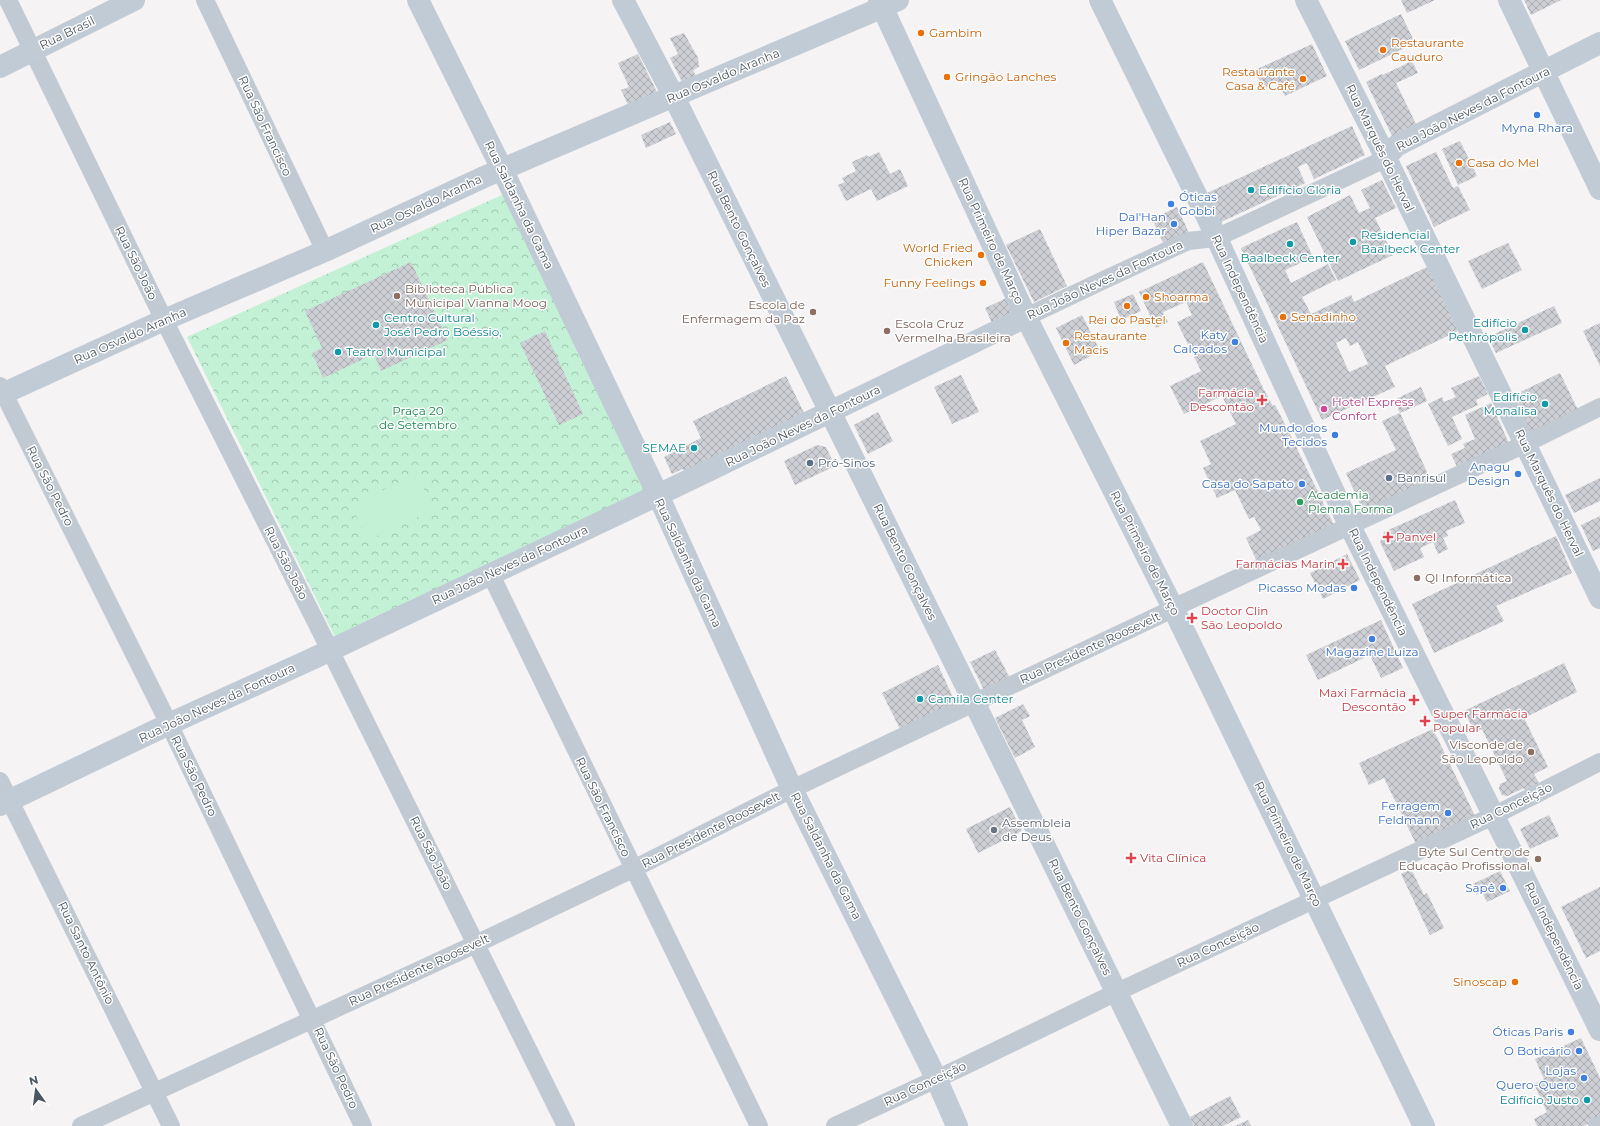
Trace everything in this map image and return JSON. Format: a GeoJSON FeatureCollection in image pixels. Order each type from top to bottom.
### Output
{"type":"FeatureCollection","features":[{"type":"Feature","properties":{"kind":"street","name":"Rua São João"},"geometry":{"type":"LineString","coordinates":[[8,0],[164,320],[330,650],[566,1126]]}},
{"type":"Feature","properties":{"kind":"street","name":"Rua Brasil"},"geometry":{"type":"LineString","coordinates":[[0,67],[134,0]]}},
{"type":"Feature","properties":{"kind":"street","name":"Rua São Francisco"},"geometry":{"type":"LineString","coordinates":[[205,0],[325,251]]}},
{"type":"Feature","properties":{"kind":"street","name":"Rua Saldanha da Gama"},"geometry":{"type":"LineString","coordinates":[[418,0],[502,169],[658,495],[792,789],[936,1078],[957,1126]]}},
{"type":"Feature","properties":{"kind":"street","name":"Rua Bento Gonçalves"},"geometry":{"type":"LineString","coordinates":[[623,0],[674,96],[1182,1126]]}},
{"type":"Feature","properties":{"kind":"street","name":"Rua Independência"},"geometry":{"type":"LineString","coordinates":[[1100,0],[1216,238],[1322,469],[1600,1030]]}},
{"type":"Feature","properties":{"kind":"street","name":"Rua Marquês do Herval"},"geometry":{"type":"LineString","coordinates":[[1306,0],[1600,598]]}},
{"type":"Feature","properties":{"kind":"street"},"geometry":{"type":"LineString","coordinates":[[1509,0],[1545,72],[1600,189]]}},
{"type":"Feature","properties":{"kind":"street","name":"Rua Osvaldo Aranha"},"geometry":{"type":"LineString","coordinates":[[1,391],[325,251],[502,169],[867,14],[886,2]]}},
{"type":"Feature","properties":{"kind":"street","name":"Rua Primeiro de Março"},"geometry":{"type":"LineString","coordinates":[[886,2],[1026,317],[1173,608],[1424,1126]]}},
{"type":"Feature","properties":{"kind":"street","name":"Rua João Neves da Fontoura"},"geometry":{"type":"LineString","coordinates":[[5,802],[658,495],[1106,278],[1188,241],[1216,238],[1385,159],[1396,146],[1600,43]]}},
{"type":"Feature","properties":{"kind":"street","name":"Rua São Pedro"},"geometry":{"type":"LineString","coordinates":[[1,391],[169,724],[363,1126]]}},
{"type":"Feature","properties":{"kind":"street","name":"Rua Presidente Roosevelt"},"geometry":{"type":"LineString","coordinates":[[81,1126],[476,944],[633,869],[792,789],[974,702],[1525,444],[1600,407]]}},
{"type":"Feature","properties":{"kind":"street","name":"Rua São Francisco"},"geometry":{"type":"LineString","coordinates":[[490,574],[759,1126]]}},
{"type":"Feature","properties":{"kind":"street","name":"Rua Conceição"},"geometry":{"type":"LineString","coordinates":[[835,1126],[1493,816],[1600,762]]}},
{"type":"Feature","properties":{"kind":"street","name":"Rua Santo Antônio"},"geometry":{"type":"LineString","coordinates":[[0,781],[5,802],[155,1092],[171,1126]]}},
{"type":"Feature","properties":{"kind":"green space","name":"Praça 20 de Setembro"},"geometry":{"type":"Polygon","coordinates":[[[504,194],[649,496],[338,643],[187,337],[504,194]]]}},
{"type":"Feature","properties":{"kind":"green space"},"geometry":{"type":"Polygon","coordinates":[[[417,474],[433,510],[368,540],[351,505],[417,474]]]}},
{"type":"Feature","properties":{"kind":"building"},"geometry":{"type":"Polygon","coordinates":[[[1401,0],[1435,0],[1407,13],[1401,0]]]}},
{"type":"Feature","properties":{"kind":"building"},"geometry":{"type":"Polygon","coordinates":[[[1524,0],[1561,0],[1531,15],[1524,0]]]}},
{"type":"Feature","properties":{"kind":"building"},"geometry":{"type":"Polygon","coordinates":[[[1401,14],[1415,43],[1359,70],[1345,41],[1401,14]]]}},
{"type":"Feature","properties":{"kind":"building"},"geometry":{"type":"Polygon","coordinates":[[[684,33],[698,58],[699,67],[693,70],[699,83],[684,86],[670,58],[678,54],[670,38],[684,33]]]}},
{"type":"Feature","properties":{"kind":"building"},"geometry":{"type":"Polygon","coordinates":[[[1312,44],[1327,76],[1285,96],[1278,82],[1263,89],[1255,70],[1312,44]]]}},
{"type":"Feature","properties":{"kind":"building"},"geometry":{"type":"Polygon","coordinates":[[[638,54],[660,98],[631,111],[621,90],[629,87],[618,63],[638,54]]]}},
{"type":"Feature","properties":{"kind":"building"},"geometry":{"type":"Polygon","coordinates":[[[1412,61],[1418,73],[1396,83],[1417,126],[1393,138],[1366,82],[1412,61]]]}},
{"type":"Feature","properties":{"kind":"building"},"geometry":{"type":"Polygon","coordinates":[[[670,122],[676,134],[646,148],[641,135],[670,122]]]}},
{"type":"Feature","properties":{"kind":"building"},"geometry":{"type":"Polygon","coordinates":[[[1352,126],[1365,155],[1314,179],[1307,163],[1302,165],[1298,167],[1305,183],[1221,222],[1207,193],[1352,126]]]}},
{"type":"Feature","properties":{"kind":"building","name":"Casa do Mel"},"geometry":{"type":"Polygon","coordinates":[[[1460,141],[1477,176],[1458,185],[1442,149],[1460,141]]]}},
{"type":"Feature","properties":{"kind":"building"},"geometry":{"type":"Polygon","coordinates":[[[879,152],[890,174],[900,169],[908,186],[877,201],[871,189],[846,201],[838,185],[845,182],[842,178],[856,171],[852,162],[867,155],[868,157],[879,152]]]}},
{"type":"Feature","properties":{"kind":"building"},"geometry":{"type":"Polygon","coordinates":[[[1436,152],[1453,188],[1458,186],[1470,210],[1434,227],[1406,166],[1436,152]]]}},
{"type":"Feature","properties":{"kind":"building","name":"Residencial Baalbeck Center"},"geometry":{"type":"Polygon","coordinates":[[[1382,180],[1396,208],[1375,218],[1393,255],[1338,281],[1307,217],[1350,195],[1359,213],[1370,208],[1361,190],[1382,180]]]}},
{"type":"Feature","properties":{"kind":"building"},"geometry":{"type":"Polygon","coordinates":[[[1177,207],[1189,233],[1164,245],[1152,219],[1177,207]]]}},
{"type":"Feature","properties":{"kind":"building"},"geometry":{"type":"Polygon","coordinates":[[[1297,222],[1313,257],[1285,270],[1291,283],[1328,264],[1336,280],[1302,297],[1311,314],[1351,295],[1354,302],[1427,267],[1458,331],[1385,366],[1395,387],[1322,420],[1241,248],[1297,222]],[[1346,338],[1336,343],[1349,372],[1368,364],[1358,342],[1350,346],[1346,338]]]}},
{"type":"Feature","properties":{"kind":"building"},"geometry":{"type":"Polygon","coordinates":[[[1040,229],[1067,286],[1034,302],[1006,245],[1040,229]]]}},
{"type":"Feature","properties":{"kind":"building"},"geometry":{"type":"Polygon","coordinates":[[[1508,243],[1522,270],[1482,289],[1468,261],[1508,243]]]}},
{"type":"Feature","properties":{"kind":"building","name":"Centro Cultural José Pedro Boéssio,"},"geometry":{"type":"Polygon","coordinates":[[[411,262],[448,340],[381,371],[374,354],[323,378],[312,353],[322,348],[305,311],[411,262]]]}},
{"type":"Feature","properties":{"kind":"building"},"geometry":{"type":"Polygon","coordinates":[[[1203,262],[1264,390],[1273,406],[1275,405],[1287,428],[1335,527],[1258,564],[1246,538],[1261,530],[1254,517],[1249,519],[1235,490],[1217,498],[1203,468],[1211,464],[1200,441],[1236,424],[1222,396],[1184,414],[1170,386],[1201,371],[1177,322],[1192,315],[1186,302],[1163,312],[1168,322],[1156,328],[1139,292],[1203,262]]]}},
{"type":"Feature","properties":{"kind":"building"},"geometry":{"type":"Polygon","coordinates":[[[1133,294],[1141,311],[1121,320],[1114,302],[1133,294]]]}},
{"type":"Feature","properties":{"kind":"building"},"geometry":{"type":"Polygon","coordinates":[[[1009,297],[1018,315],[994,327],[985,308],[1009,297]]]}},
{"type":"Feature","properties":{"kind":"building","name":"Edifício Pethrópolis"},"geometry":{"type":"Polygon","coordinates":[[[1554,306],[1562,323],[1496,353],[1488,337],[1554,306]]]}},
{"type":"Feature","properties":{"kind":"building"},"geometry":{"type":"Polygon","coordinates":[[[1082,315],[1100,351],[1074,365],[1056,328],[1082,315]]]}},
{"type":"Feature","properties":{"kind":"building"},"geometry":{"type":"Polygon","coordinates":[[[1600,323],[1600,366],[1583,331],[1600,323]]]}},
{"type":"Feature","properties":{"kind":"building"},"geometry":{"type":"Polygon","coordinates":[[[545,331],[583,414],[559,425],[520,343],[545,331]]]}},
{"type":"Feature","properties":{"kind":"building","name":"Edifício Monalisa"},"geometry":{"type":"Polygon","coordinates":[[[1560,373],[1579,412],[1530,435],[1512,396],[1560,373]]]}},
{"type":"Feature","properties":{"kind":"building"},"geometry":{"type":"Polygon","coordinates":[[[961,375],[979,412],[952,424],[934,387],[961,375]]]}},
{"type":"Feature","properties":{"kind":"building"},"geometry":{"type":"Polygon","coordinates":[[[786,376],[806,417],[686,474],[683,469],[672,474],[664,457],[701,438],[693,421],[786,376]]]}},
{"type":"Feature","properties":{"kind":"building"},"geometry":{"type":"Polygon","coordinates":[[[1479,376],[1488,394],[1476,400],[1478,405],[1452,417],[1462,439],[1448,446],[1428,404],[1442,397],[1444,402],[1456,397],[1451,388],[1479,376]]]}},
{"type":"Feature","properties":{"kind":"building"},"geometry":{"type":"Polygon","coordinates":[[[1421,387],[1427,401],[1400,413],[1394,400],[1421,387]]]}},
{"type":"Feature","properties":{"kind":"building"},"geometry":{"type":"Polygon","coordinates":[[[1491,403],[1511,448],[1459,471],[1451,454],[1465,448],[1463,444],[1475,439],[1465,415],[1491,403]]]}},
{"type":"Feature","properties":{"kind":"building"},"geometry":{"type":"Polygon","coordinates":[[[878,412],[893,441],[868,454],[854,425],[878,412]]]}},
{"type":"Feature","properties":{"kind":"building"},"geometry":{"type":"Polygon","coordinates":[[[1400,413],[1432,483],[1365,515],[1346,473],[1396,450],[1382,421],[1400,413]]]}},
{"type":"Feature","properties":{"kind":"building"},"geometry":{"type":"Polygon","coordinates":[[[817,445],[826,447],[835,466],[795,485],[784,461],[817,445]]]}},
{"type":"Feature","properties":{"kind":"building"},"geometry":{"type":"Polygon","coordinates":[[[1600,478],[1600,501],[1574,513],[1565,495],[1600,478]]]}},
{"type":"Feature","properties":{"kind":"building"},"geometry":{"type":"Polygon","coordinates":[[[1455,500],[1465,523],[1446,531],[1448,536],[1443,538],[1448,549],[1438,554],[1433,542],[1420,548],[1424,557],[1394,571],[1380,542],[1384,532],[1455,500]]]}},
{"type":"Feature","properties":{"kind":"building"},"geometry":{"type":"Polygon","coordinates":[[[1600,516],[1600,548],[1593,551],[1581,525],[1600,516]]]}},
{"type":"Feature","properties":{"kind":"building"},"geometry":{"type":"Polygon","coordinates":[[[1556,536],[1572,573],[1496,606],[1504,621],[1434,653],[1412,604],[1556,536]]]}},
{"type":"Feature","properties":{"kind":"building"},"geometry":{"type":"Polygon","coordinates":[[[1347,554],[1360,580],[1323,599],[1310,573],[1347,554]]]}},
{"type":"Feature","properties":{"kind":"building"},"geometry":{"type":"Polygon","coordinates":[[[1381,620],[1403,668],[1381,678],[1370,655],[1318,680],[1306,655],[1381,620]]]}},
{"type":"Feature","properties":{"kind":"building"},"geometry":{"type":"Polygon","coordinates":[[[995,650],[1011,680],[985,692],[970,662],[995,650]]]}},
{"type":"Feature","properties":{"kind":"building"},"geometry":{"type":"Polygon","coordinates":[[[1564,663],[1577,692],[1524,718],[1548,767],[1534,774],[1539,783],[1525,790],[1524,788],[1507,796],[1502,795],[1499,789],[1500,784],[1507,781],[1482,729],[1475,733],[1464,711],[1564,663]]]}},
{"type":"Feature","properties":{"kind":"building","name":"Camila Center"},"geometry":{"type":"Polygon","coordinates":[[[938,665],[957,706],[902,733],[882,693],[938,665]]]}},
{"type":"Feature","properties":{"kind":"building"},"geometry":{"type":"Polygon","coordinates":[[[1023,704],[1030,716],[1022,720],[1035,747],[1015,758],[995,718],[1023,704]]]}},
{"type":"Feature","properties":{"kind":"building"},"geometry":{"type":"Polygon","coordinates":[[[1433,729],[1476,818],[1417,846],[1384,778],[1369,785],[1359,763],[1433,729]]]}},
{"type":"Feature","properties":{"kind":"building","name":"Assembleia de Deus"},"geometry":{"type":"Polygon","coordinates":[[[1010,807],[1022,831],[978,853],[966,829],[1010,807]]]}},
{"type":"Feature","properties":{"kind":"building"},"geometry":{"type":"Polygon","coordinates":[[[1549,815],[1559,836],[1530,849],[1520,829],[1549,815]]]}},
{"type":"Feature","properties":{"kind":"building"},"geometry":{"type":"Polygon","coordinates":[[[1411,869],[1424,895],[1427,893],[1444,928],[1430,935],[1401,874],[1411,869]]]}},
{"type":"Feature","properties":{"kind":"building"},"geometry":{"type":"Polygon","coordinates":[[[1500,871],[1510,891],[1487,902],[1482,892],[1476,895],[1471,885],[1500,871]]]}},
{"type":"Feature","properties":{"kind":"building"},"geometry":{"type":"Polygon","coordinates":[[[1600,887],[1600,951],[1586,958],[1561,907],[1600,887]]]}},
{"type":"Feature","properties":{"kind":"building"},"geometry":{"type":"Polygon","coordinates":[[[1581,1038],[1600,1078],[1600,1118],[1584,1126],[1537,1126],[1534,1119],[1547,1112],[1534,1084],[1544,1079],[1535,1059],[1581,1038]]]}},
{"type":"Feature","properties":{"kind":"building"},"geometry":{"type":"Polygon","coordinates":[[[1230,1096],[1241,1117],[1223,1126],[1194,1126],[1190,1117],[1230,1096]]]}},
{"type":"Feature","properties":{"kind":"building"},"geometry":{"type":"Polygon","coordinates":[[[1248,1120],[1251,1126],[1235,1126],[1248,1120]]]}},
{"type":"Feature","properties":{"kind":"place","name":"Gambim"},"geometry":{"type":"Point","coordinates":[921,33]}},
{"type":"Feature","properties":{"kind":"place","name":"Restaurante Cauduro"},"geometry":{"type":"Point","coordinates":[1383,50]}},
{"type":"Feature","properties":{"kind":"place","name":"Gringão Lanches"},"geometry":{"type":"Point","coordinates":[947,77]}},
{"type":"Feature","properties":{"kind":"place","name":"Restaurante Casa & Café"},"geometry":{"type":"Point","coordinates":[1303,79]}},
{"type":"Feature","properties":{"kind":"place","name":"Myna Rhara"},"geometry":{"type":"Point","coordinates":[1537,115]}},
{"type":"Feature","properties":{"kind":"place","name":"Casa do Mel"},"geometry":{"type":"Point","coordinates":[1459,163]}},
{"type":"Feature","properties":{"kind":"place","name":"Edifício Glória"},"geometry":{"type":"Point","coordinates":[1251,190]}},
{"type":"Feature","properties":{"kind":"place","name":"Óticas Gobbi"},"geometry":{"type":"Point","coordinates":[1171,204]}},
{"type":"Feature","properties":{"kind":"place","name":"Dal'Han Hiper Bazar"},"geometry":{"type":"Point","coordinates":[1174,224]}},
{"type":"Feature","properties":{"kind":"place","name":"Residencial Baalbeck Center"},"geometry":{"type":"Point","coordinates":[1353,242]}},
{"type":"Feature","properties":{"kind":"place","name":"Baalbeck Center"},"geometry":{"type":"Point","coordinates":[1290,244]}},
{"type":"Feature","properties":{"kind":"place","name":"World Fried Chicken"},"geometry":{"type":"Point","coordinates":[981,255]}},
{"type":"Feature","properties":{"kind":"place","name":"Funny Feelings"},"geometry":{"type":"Point","coordinates":[983,283]}},
{"type":"Feature","properties":{"kind":"place","name":"Biblioteca Pública Municipal Vianna Moog"},"geometry":{"type":"Point","coordinates":[397,296]}},
{"type":"Feature","properties":{"kind":"place","name":"Shoarma"},"geometry":{"type":"Point","coordinates":[1146,297]}},
{"type":"Feature","properties":{"kind":"place","name":"Rei do Pastel"},"geometry":{"type":"Point","coordinates":[1127,306]}},
{"type":"Feature","properties":{"kind":"place","name":"Escola de Enfermagem da Paz"},"geometry":{"type":"Point","coordinates":[813,312]}},
{"type":"Feature","properties":{"kind":"place","name":"Senadinho"},"geometry":{"type":"Point","coordinates":[1283,317]}},
{"type":"Feature","properties":{"kind":"place","name":"Centro Cultural José Pedro Boéssio,"},"geometry":{"type":"Point","coordinates":[376,325]}},
{"type":"Feature","properties":{"kind":"place","name":"Edifício Pethrópolis"},"geometry":{"type":"Point","coordinates":[1525,330]}},
{"type":"Feature","properties":{"kind":"place","name":"Escola Cruz Vermelha Brasileira"},"geometry":{"type":"Point","coordinates":[887,331]}},
{"type":"Feature","properties":{"kind":"place","name":"Katy Calçados"},"geometry":{"type":"Point","coordinates":[1235,342]}},
{"type":"Feature","properties":{"kind":"place","name":"Restaurante Macis"},"geometry":{"type":"Point","coordinates":[1066,343]}},
{"type":"Feature","properties":{"kind":"place","name":"Teatro Municipal"},"geometry":{"type":"Point","coordinates":[338,352]}},
{"type":"Feature","properties":{"kind":"place","name":"Farmácia Descontão"},"geometry":{"type":"Point","coordinates":[1262,400]}},
{"type":"Feature","properties":{"kind":"place","name":"Edifício Monalisa"},"geometry":{"type":"Point","coordinates":[1545,404]}},
{"type":"Feature","properties":{"kind":"place","name":"Hotel Express Confort"},"geometry":{"type":"Point","coordinates":[1324,409]}},
{"type":"Feature","properties":{"kind":"place","name":"Mundo dos Tecidos"},"geometry":{"type":"Point","coordinates":[1335,435]}},
{"type":"Feature","properties":{"kind":"place","name":"SEMAE"},"geometry":{"type":"Point","coordinates":[694,448]}},
{"type":"Feature","properties":{"kind":"place","name":"Pró-Sinos"},"geometry":{"type":"Point","coordinates":[810,463]}},
{"type":"Feature","properties":{"kind":"place","name":"Anagu Design"},"geometry":{"type":"Point","coordinates":[1518,474]}},
{"type":"Feature","properties":{"kind":"place","name":"Banrisul"},"geometry":{"type":"Point","coordinates":[1389,478]}},
{"type":"Feature","properties":{"kind":"place","name":"Casa do Sapato"},"geometry":{"type":"Point","coordinates":[1302,484]}},
{"type":"Feature","properties":{"kind":"place","name":"Academia Plenna Forma"},"geometry":{"type":"Point","coordinates":[1300,502]}},
{"type":"Feature","properties":{"kind":"place","name":"Panvel"},"geometry":{"type":"Point","coordinates":[1388,537]}},
{"type":"Feature","properties":{"kind":"place","name":"Farmácias Marin"},"geometry":{"type":"Point","coordinates":[1343,564]}},
{"type":"Feature","properties":{"kind":"place","name":"QI Informática"},"geometry":{"type":"Point","coordinates":[1417,578]}},
{"type":"Feature","properties":{"kind":"place","name":"Picasso Modas"},"geometry":{"type":"Point","coordinates":[1354,588]}},
{"type":"Feature","properties":{"kind":"place","name":"Doctor Clin São Leopoldo"},"geometry":{"type":"Point","coordinates":[1192,618]}},
{"type":"Feature","properties":{"kind":"place","name":"Magazine Luiza"},"geometry":{"type":"Point","coordinates":[1372,639]}},
{"type":"Feature","properties":{"kind":"place","name":"Camila Center"},"geometry":{"type":"Point","coordinates":[920,699]}},
{"type":"Feature","properties":{"kind":"place","name":"Maxi Farmácia Descontão"},"geometry":{"type":"Point","coordinates":[1414,700]}},
{"type":"Feature","properties":{"kind":"place","name":"Super Farmácia Popular"},"geometry":{"type":"Point","coordinates":[1425,721]}},
{"type":"Feature","properties":{"kind":"place","name":"Visconde de São Leopoldo"},"geometry":{"type":"Point","coordinates":[1531,752]}},
{"type":"Feature","properties":{"kind":"place","name":"Ferragem Feldmann"},"geometry":{"type":"Point","coordinates":[1448,813]}},
{"type":"Feature","properties":{"kind":"place","name":"Assembleia de Deus"},"geometry":{"type":"Point","coordinates":[994,830]}},
{"type":"Feature","properties":{"kind":"place","name":"Vita Clínica"},"geometry":{"type":"Point","coordinates":[1131,858]}},
{"type":"Feature","properties":{"kind":"place","name":"Byte Sul Centro de Educação Profissional"},"geometry":{"type":"Point","coordinates":[1538,859]}},
{"type":"Feature","properties":{"kind":"place","name":"Sapê"},"geometry":{"type":"Point","coordinates":[1503,888]}},
{"type":"Feature","properties":{"kind":"place","name":"Sinoscap"},"geometry":{"type":"Point","coordinates":[1515,982]}},
{"type":"Feature","properties":{"kind":"place","name":"Óticas Paris"},"geometry":{"type":"Point","coordinates":[1571,1032]}},
{"type":"Feature","properties":{"kind":"place","name":"O Boticário"},"geometry":{"type":"Point","coordinates":[1579,1051]}},
{"type":"Feature","properties":{"kind":"place","name":"Lojas Quero-Quero"},"geometry":{"type":"Point","coordinates":[1584,1078]}},
{"type":"Feature","properties":{"kind":"place","name":"Edifício Justo"},"geometry":{"type":"Point","coordinates":[1587,1100]}}]}
